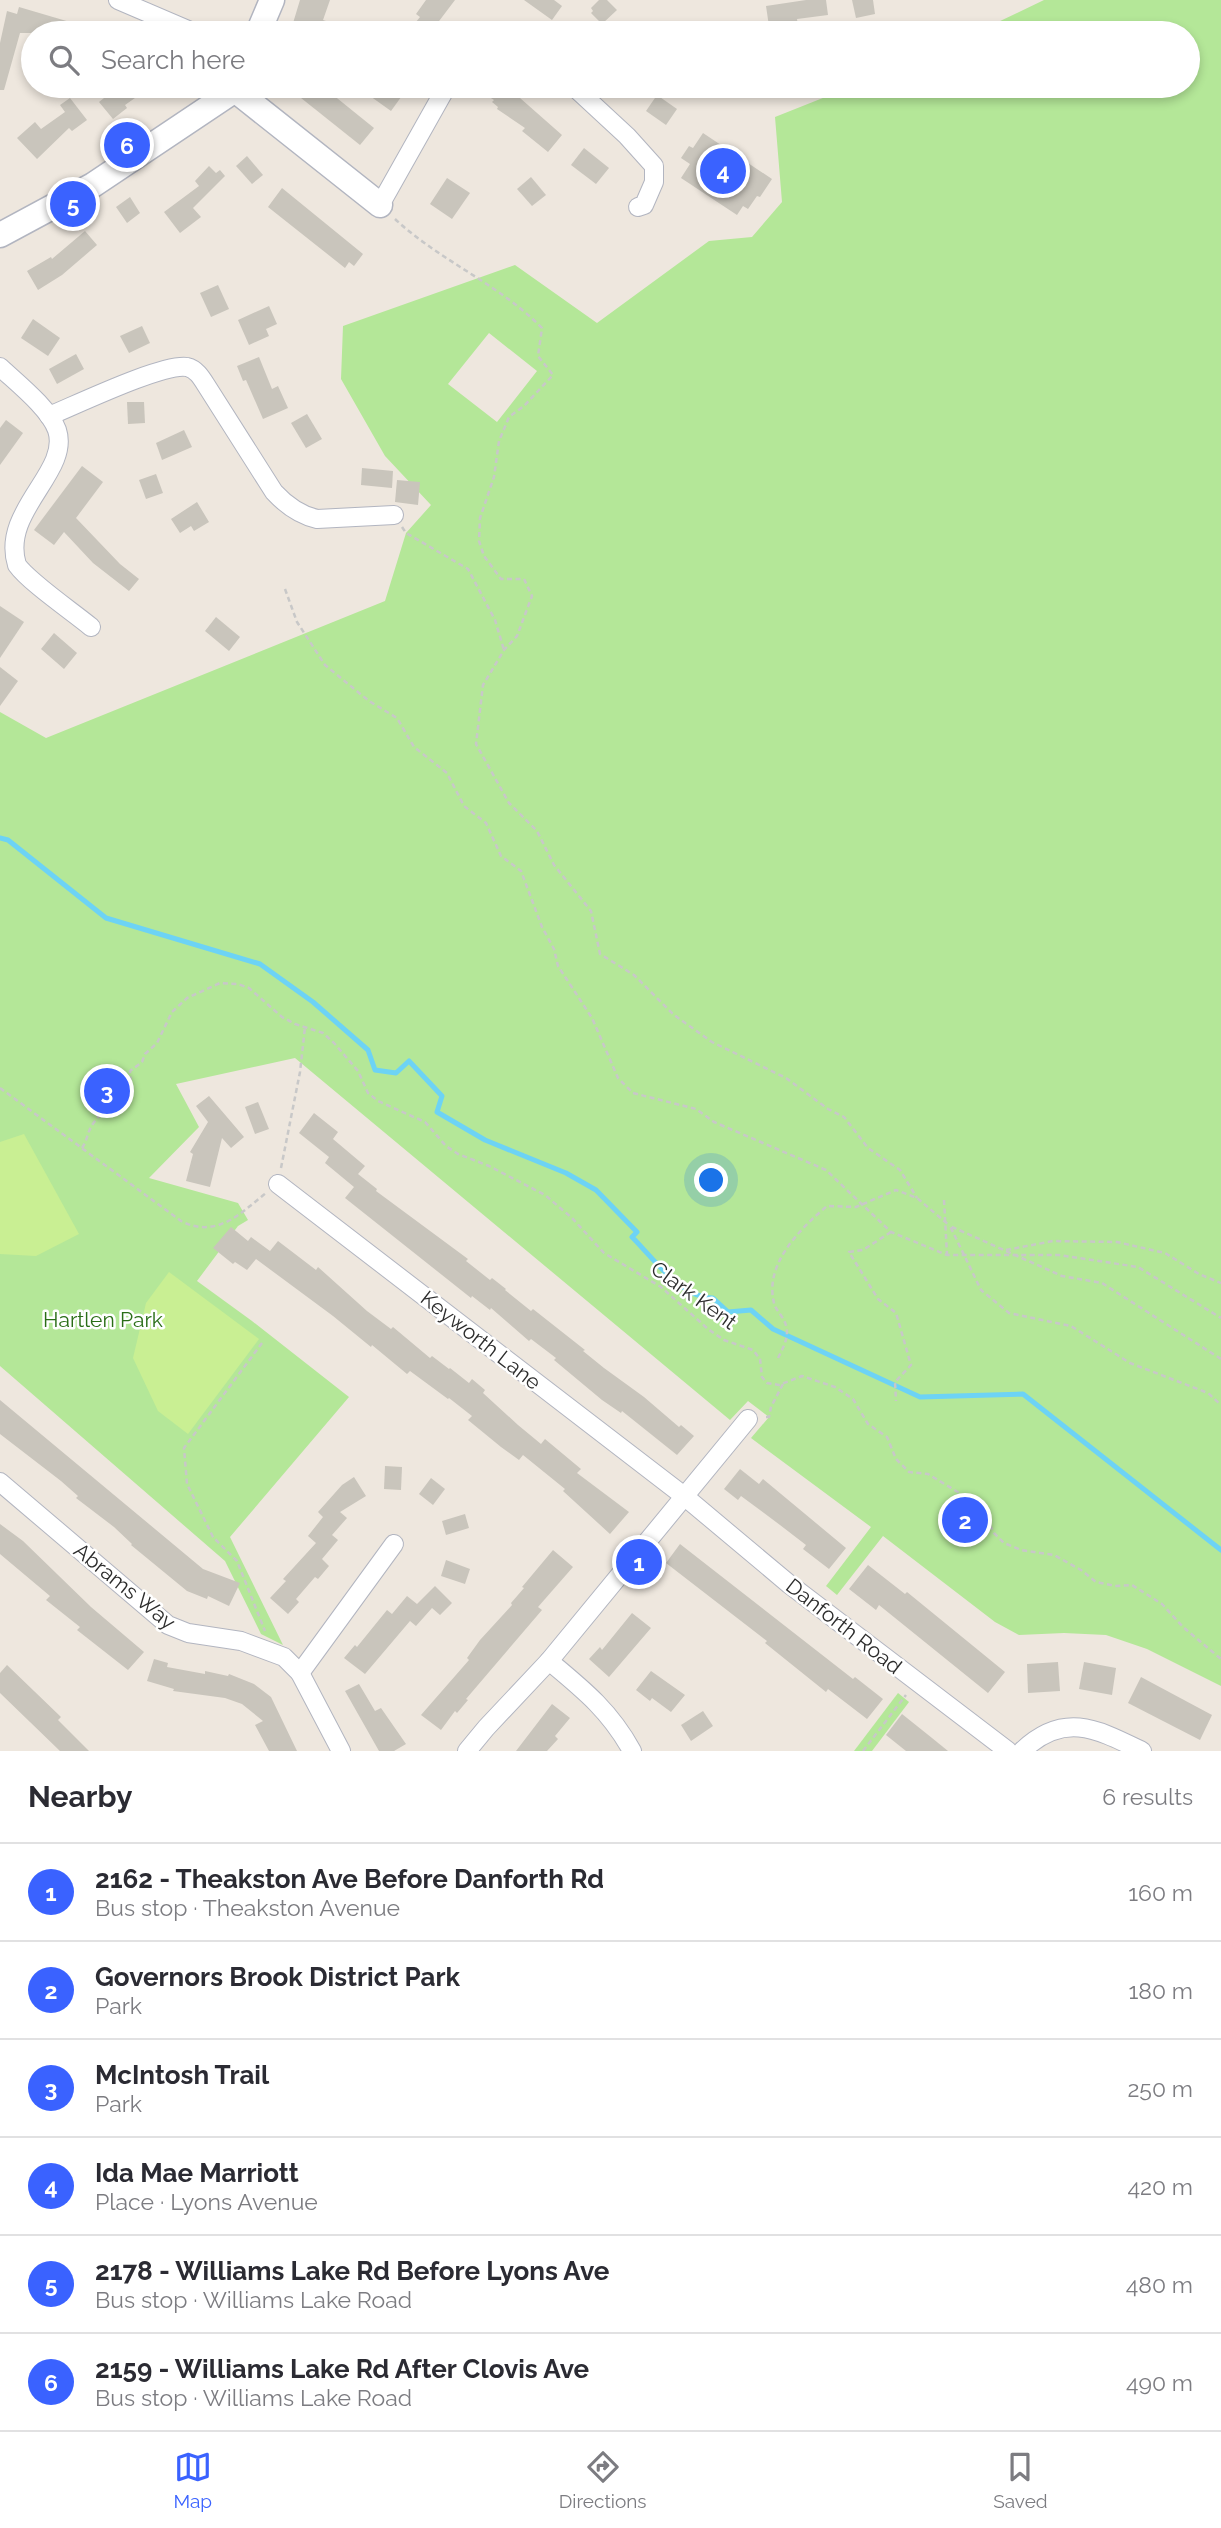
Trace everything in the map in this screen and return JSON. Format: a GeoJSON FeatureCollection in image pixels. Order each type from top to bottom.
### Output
{"type":"FeatureCollection","features":[{"type":"Feature","properties":{"kind":"main road"},"geometry":{"type":"LineString","coordinates":[[263,21],[272,0]]}},
{"type":"Feature","properties":{"kind":"main road"},"geometry":{"type":"LineString","coordinates":[[0,235],[93,185],[221,98]]}},
{"type":"Feature","properties":{"kind":"main road"},"geometry":{"type":"LineString","coordinates":[[248,98],[380,205]]}},
{"type":"Feature","properties":{"kind":"street"},"geometry":{"type":"LineString","coordinates":[[118,0],[167,21]]}},
{"type":"Feature","properties":{"kind":"street"},"geometry":{"type":"LineString","coordinates":[[380,205],[439,98]]}},
{"type":"Feature","properties":{"kind":"street"},"geometry":{"type":"LineString","coordinates":[[586,98],[654,166],[653,182],[644,205],[638,207]]}},
{"type":"Feature","properties":{"kind":"street"},"geometry":{"type":"LineString","coordinates":[[0,367],[49,416],[57,431],[57,448],[14,516],[9,529],[13,558],[22,570],[91,627]]}},
{"type":"Feature","properties":{"kind":"street"},"geometry":{"type":"LineString","coordinates":[[49,416],[167,367],[189,367],[196,371],[206,384],[274,492],[289,506],[317,519],[394,515]]}},
{"type":"Feature","properties":{"kind":"street","name":"Keyworth Lane"},"geometry":{"type":"LineString","coordinates":[[278,1184],[684,1496]]}},
{"type":"Feature","properties":{"kind":"street"},"geometry":{"type":"LineString","coordinates":[[467,1751],[549,1661],[748,1419]]}},
{"type":"Feature","properties":{"kind":"street","name":"Abrams Way"},"geometry":{"type":"LineString","coordinates":[[0,1482],[168,1625],[180,1631],[241,1641],[276,1653],[300,1673],[341,1751]]}},
{"type":"Feature","properties":{"kind":"street","name":"Danforth Road"},"geometry":{"type":"LineString","coordinates":[[684,1496],[789,1584],[1008,1751]]}},
{"type":"Feature","properties":{"kind":"street"},"geometry":{"type":"LineString","coordinates":[[300,1673],[394,1544]]}},
{"type":"Feature","properties":{"kind":"street"},"geometry":{"type":"LineString","coordinates":[[549,1661],[599,1703],[623,1734],[632,1751]]}},
{"type":"Feature","properties":{"kind":"street"},"geometry":{"type":"LineString","coordinates":[[1022,1751],[1050,1731],[1073,1726],[1097,1730],[1142,1751]]}},
{"type":"Feature","properties":{"kind":"path"},"geometry":{"type":"LineString","coordinates":[[380,205],[407,230],[525,310],[542,328],[538,356],[553,375],[524,406],[509,417],[499,441],[491,488],[480,518],[479,541],[490,567],[502,579],[524,579],[532,596],[517,636],[504,650],[483,685],[476,744],[509,803],[537,831],[554,865],[591,911],[600,954],[634,975],[674,1015],[694,1030],[734,1054],[786,1078],[828,1109],[844,1117],[868,1148],[900,1170],[917,1198],[950,1226],[1062,1276],[1102,1283],[1221,1359]]}},
{"type":"Feature","properties":{"kind":"path"},"geometry":{"type":"LineString","coordinates":[[394,515],[405,533],[468,569],[495,620],[504,650]]}},
{"type":"Feature","properties":{"kind":"path"},"geometry":{"type":"LineString","coordinates":[[285,589],[297,622],[325,665],[369,701],[397,718],[414,747],[447,773],[464,806],[486,823],[501,856],[521,871],[542,927],[554,948],[558,967],[592,1018],[618,1078],[634,1093],[696,1109],[714,1122],[826,1170],[891,1232],[947,1255],[1059,1255],[1138,1267],[1221,1318]]}},
{"type":"Feature","properties":{"kind":"path","name":"Clark Kent"},"geometry":{"type":"LineString","coordinates":[[82,1148],[91,1128],[113,1099],[131,1086],[130,1071],[142,1062],[145,1054],[157,1043],[178,1004],[220,983],[249,988],[282,1017],[323,1034],[358,1071],[368,1093],[378,1101],[425,1122],[446,1146],[458,1154],[489,1166],[545,1195],[572,1218],[604,1253],[661,1287],[724,1340],[757,1354],[762,1367],[762,1377],[767,1382],[779,1385],[802,1376],[846,1393],[859,1406],[868,1423],[887,1437],[897,1459],[909,1472],[929,1474],[966,1497],[983,1513],[994,1533],[1004,1543],[1021,1550],[1054,1555],[1096,1582],[1132,1586],[1162,1604],[1183,1627],[1221,1659]]}},
{"type":"Feature","properties":{"kind":"path"},"geometry":{"type":"LineString","coordinates":[[0,1088],[181,1221],[205,1229],[218,1226],[242,1212],[278,1184],[300,1072],[305,1027]]}},
{"type":"Feature","properties":{"kind":"path"},"geometry":{"type":"LineString","coordinates":[[778,1358],[789,1337],[785,1321],[774,1305],[772,1283],[778,1263],[804,1228],[827,1206],[856,1207],[896,1190],[917,1198]]}},
{"type":"Feature","properties":{"kind":"path"},"geometry":{"type":"LineString","coordinates":[[944,1200],[947,1255]]}},
{"type":"Feature","properties":{"kind":"path"},"geometry":{"type":"LineString","coordinates":[[950,1226],[981,1290],[1009,1313],[1070,1326],[1130,1363],[1208,1393],[1221,1405]]}},
{"type":"Feature","properties":{"kind":"path"},"geometry":{"type":"LineString","coordinates":[[891,1232],[863,1250],[849,1252],[878,1299],[895,1313],[911,1365],[895,1382],[896,1401]]}},
{"type":"Feature","properties":{"kind":"path"},"geometry":{"type":"LineString","coordinates":[[1006,1250],[1053,1241],[1117,1242],[1165,1253],[1199,1275],[1221,1283]]}},
{"type":"Feature","properties":{"kind":"path"},"geometry":{"type":"LineString","coordinates":[[262,1343],[184,1448],[187,1484],[213,1537],[237,1561],[258,1618],[276,1653]]}},
{"type":"Feature","properties":{"kind":"path"},"geometry":{"type":"LineString","coordinates":[[748,1419],[769,1417],[771,1407],[785,1381]]}},
{"type":"Feature","properties":{"kind":"path"},"geometry":{"type":"LineString","coordinates":[[863,1751],[917,1681]]}},
{"type":"Feature","properties":{"kind":"green space","name":"Hartlen Park"},"geometry":{"type":"Polygon","coordinates":[[[1044,0],[1221,0],[1221,1686],[1147,1649],[1106,1635],[1019,1635],[995,1622],[883,1536],[837,1595],[826,1586],[871,1527],[751,1438],[769,1417],[748,1401],[730,1420],[295,1058],[176,1084],[199,1127],[149,1178],[238,1203],[248,1220],[238,1226],[197,1281],[349,1397],[230,1537],[283,1645],[261,1634],[225,1561],[0,1366],[0,712],[46,738],[385,601],[406,533],[431,505],[385,456],[341,379],[343,326],[515,265],[597,323],[709,241],[752,237],[782,202],[775,117],[823,98],[1200,98],[1200,21],[1000,21],[1044,0]],[[489,333],[448,384],[497,422],[537,371],[489,333]]]}},
{"type":"Feature","properties":{"kind":"green space"},"geometry":{"type":"Polygon","coordinates":[[[24,1134],[79,1234],[36,1256],[0,1254],[0,1142],[24,1134]]]}},
{"type":"Feature","properties":{"kind":"green space"},"geometry":{"type":"Polygon","coordinates":[[[169,1272],[259,1339],[188,1434],[158,1411],[133,1358],[146,1303],[169,1272]]]}},
{"type":"Feature","properties":{"kind":"green space"},"geometry":{"type":"Polygon","coordinates":[[[898,1693],[909,1702],[872,1751],[854,1751],[898,1693]]]}},
{"type":"Feature","properties":{"kind":"building"},"geometry":{"type":"Polygon","coordinates":[[[300,0],[330,0],[323,20],[326,21],[294,21],[300,0]]]}},
{"type":"Feature","properties":{"kind":"building"},"geometry":{"type":"Polygon","coordinates":[[[426,0],[455,0],[439,21],[417,21],[420,17],[416,14],[426,0]]]}},
{"type":"Feature","properties":{"kind":"building"},"geometry":{"type":"Polygon","coordinates":[[[524,0],[554,0],[562,6],[552,20],[524,0]]]}},
{"type":"Feature","properties":{"kind":"building"},"geometry":{"type":"Polygon","coordinates":[[[599,0],[607,0],[617,10],[605,21],[599,21],[591,13],[591,8],[599,0]]]}},
{"type":"Feature","properties":{"kind":"building"},"geometry":{"type":"Polygon","coordinates":[[[826,0],[828,15],[797,21],[768,21],[766,6],[826,0]]]}},
{"type":"Feature","properties":{"kind":"building"},"geometry":{"type":"Polygon","coordinates":[[[852,0],[873,0],[875,14],[856,18],[852,0]]]}},
{"type":"Feature","properties":{"kind":"building"},"geometry":{"type":"Polygon","coordinates":[[[19,7],[66,21],[21,21],[21,33],[4,90],[0,90],[0,43],[7,11],[17,14],[19,7]]]}},
{"type":"Feature","properties":{"kind":"building"},"geometry":{"type":"Polygon","coordinates":[[[70,98],[87,120],[72,131],[69,128],[37,159],[17,138],[35,122],[41,129],[65,112],[60,105],[70,98]]]}},
{"type":"Feature","properties":{"kind":"building"},"geometry":{"type":"Polygon","coordinates":[[[104,98],[135,98],[113,119],[99,102],[104,98]]]}},
{"type":"Feature","properties":{"kind":"building"},"geometry":{"type":"Polygon","coordinates":[[[301,98],[337,98],[374,128],[360,145],[301,98]]]}},
{"type":"Feature","properties":{"kind":"building"},"geometry":{"type":"Polygon","coordinates":[[[373,98],[400,98],[391,111],[373,98]]]}},
{"type":"Feature","properties":{"kind":"building"},"geometry":{"type":"Polygon","coordinates":[[[491,98],[520,98],[562,135],[548,152],[522,131],[525,128],[497,109],[492,102],[494,100],[491,98]]]}},
{"type":"Feature","properties":{"kind":"building"},"geometry":{"type":"Polygon","coordinates":[[[655,98],[661,98],[677,109],[666,125],[646,111],[655,98]]]}},
{"type":"Feature","properties":{"kind":"building"},"geometry":{"type":"Polygon","coordinates":[[[703,133],[772,179],[760,197],[757,196],[748,209],[743,206],[737,215],[681,178],[690,164],[681,158],[689,146],[693,148],[703,133]]]}},
{"type":"Feature","properties":{"kind":"building"},"geometry":{"type":"Polygon","coordinates":[[[584,148],[609,168],[596,184],[571,165],[584,148]]]}},
{"type":"Feature","properties":{"kind":"building"},"geometry":{"type":"Polygon","coordinates":[[[247,156],[263,175],[252,184],[236,166],[247,156]]]}},
{"type":"Feature","properties":{"kind":"building"},"geometry":{"type":"Polygon","coordinates":[[[209,166],[216,173],[220,170],[225,176],[193,208],[201,217],[180,233],[164,212],[199,186],[195,181],[209,166]]]}},
{"type":"Feature","properties":{"kind":"building"},"geometry":{"type":"Polygon","coordinates":[[[531,177],[546,195],[532,206],[517,189],[531,177]]]}},
{"type":"Feature","properties":{"kind":"building"},"geometry":{"type":"Polygon","coordinates":[[[447,178],[470,193],[452,219],[430,204],[447,178]]]}},
{"type":"Feature","properties":{"kind":"building"},"geometry":{"type":"Polygon","coordinates":[[[282,188],[363,254],[354,266],[349,262],[345,268],[268,207],[282,188]]]}},
{"type":"Feature","properties":{"kind":"building"},"geometry":{"type":"Polygon","coordinates":[[[130,197],[140,213],[127,223],[116,207],[130,197]]]}},
{"type":"Feature","properties":{"kind":"building"},"geometry":{"type":"Polygon","coordinates":[[[85,231],[97,245],[62,275],[38,290],[27,271],[51,257],[52,259],[85,231]]]}},
{"type":"Feature","properties":{"kind":"building"},"geometry":{"type":"Polygon","coordinates":[[[218,285],[229,309],[211,317],[200,293],[218,285]]]}},
{"type":"Feature","properties":{"kind":"building"},"geometry":{"type":"Polygon","coordinates":[[[269,306],[277,324],[266,329],[269,336],[249,345],[238,320],[269,306]]]}},
{"type":"Feature","properties":{"kind":"building"},"geometry":{"type":"Polygon","coordinates":[[[33,319],[60,338],[48,356],[21,338],[33,319]]]}},
{"type":"Feature","properties":{"kind":"building"},"geometry":{"type":"Polygon","coordinates":[[[142,326],[150,343],[129,353],[120,336],[142,326]]]}},
{"type":"Feature","properties":{"kind":"building"},"geometry":{"type":"Polygon","coordinates":[[[76,354],[84,369],[57,384],[49,369],[76,354]]]}},
{"type":"Feature","properties":{"kind":"building"},"geometry":{"type":"Polygon","coordinates":[[[259,357],[272,389],[278,386],[288,408],[263,419],[237,366],[259,357]]]}},
{"type":"Feature","properties":{"kind":"building"},"geometry":{"type":"Polygon","coordinates":[[[127,402],[144,402],[145,423],[128,424],[127,402]]]}},
{"type":"Feature","properties":{"kind":"building"},"geometry":{"type":"Polygon","coordinates":[[[307,414],[322,439],[306,448],[291,423],[307,414]]]}},
{"type":"Feature","properties":{"kind":"building"},"geometry":{"type":"Polygon","coordinates":[[[6,420],[23,433],[0,465],[0,428],[6,420]]]}},
{"type":"Feature","properties":{"kind":"building"},"geometry":{"type":"Polygon","coordinates":[[[184,430],[192,447],[162,460],[156,443],[184,430]]]}},
{"type":"Feature","properties":{"kind":"building"},"geometry":{"type":"Polygon","coordinates":[[[82,466],[103,482],[76,518],[120,564],[139,579],[129,591],[93,563],[64,532],[54,545],[34,530],[82,466]]]}},
{"type":"Feature","properties":{"kind":"building"},"geometry":{"type":"Polygon","coordinates":[[[362,468],[393,471],[392,488],[361,485],[362,468]]]}},
{"type":"Feature","properties":{"kind":"building"},"geometry":{"type":"Polygon","coordinates":[[[156,474],[163,493],[146,499],[139,480],[156,474]]]}},
{"type":"Feature","properties":{"kind":"building"},"geometry":{"type":"Polygon","coordinates":[[[397,480],[420,482],[418,505],[395,502],[397,480]]]}},
{"type":"Feature","properties":{"kind":"building"},"geometry":{"type":"Polygon","coordinates":[[[197,502],[209,522],[194,531],[191,526],[180,533],[171,519],[197,502]]]}},
{"type":"Feature","properties":{"kind":"building"},"geometry":{"type":"Polygon","coordinates":[[[0,606],[24,622],[0,658],[0,606]]]}},
{"type":"Feature","properties":{"kind":"building"},"geometry":{"type":"Polygon","coordinates":[[[216,617],[240,637],[229,651],[205,631],[216,617]]]}},
{"type":"Feature","properties":{"kind":"building"},"geometry":{"type":"Polygon","coordinates":[[[54,633],[77,653],[64,669],[41,649],[54,633]]]}},
{"type":"Feature","properties":{"kind":"building"},"geometry":{"type":"Polygon","coordinates":[[[0,667],[18,681],[0,706],[0,667]]]}},
{"type":"Feature","properties":{"kind":"building"},"geometry":{"type":"Polygon","coordinates":[[[209,1096],[244,1137],[231,1148],[222,1138],[210,1187],[186,1181],[193,1154],[190,1152],[208,1122],[196,1106],[209,1096]]]}},
{"type":"Feature","properties":{"kind":"building"},"geometry":{"type":"Polygon","coordinates":[[[258,1102],[269,1129],[255,1134],[245,1107],[258,1102]]]}},
{"type":"Feature","properties":{"kind":"building"},"geometry":{"type":"Polygon","coordinates":[[[314,1113],[338,1132],[333,1139],[365,1166],[358,1174],[377,1189],[376,1191],[468,1259],[466,1261],[490,1280],[492,1278],[531,1311],[533,1309],[604,1368],[694,1436],[677,1455],[622,1411],[621,1413],[602,1400],[554,1360],[556,1358],[531,1339],[529,1341],[491,1308],[490,1310],[472,1296],[471,1298],[345,1198],[354,1187],[325,1163],[329,1157],[299,1133],[314,1113]]]}},
{"type":"Feature","properties":{"kind":"building"},"geometry":{"type":"Polygon","coordinates":[[[231,1227],[248,1241],[251,1237],[270,1251],[278,1241],[316,1270],[318,1267],[367,1311],[391,1329],[393,1327],[430,1358],[432,1356],[469,1383],[472,1379],[485,1390],[483,1393],[518,1425],[541,1444],[545,1439],[581,1469],[577,1473],[629,1512],[610,1534],[563,1491],[565,1489],[523,1455],[519,1460],[501,1447],[468,1420],[472,1416],[449,1398],[410,1371],[407,1374],[256,1259],[247,1270],[235,1262],[233,1264],[213,1248],[231,1227]]]}},
{"type":"Feature","properties":{"kind":"building"},"geometry":{"type":"Polygon","coordinates":[[[0,1400],[203,1569],[240,1583],[229,1606],[208,1596],[207,1599],[187,1591],[131,1545],[114,1527],[76,1498],[78,1496],[61,1481],[0,1434],[0,1400]]]}},
{"type":"Feature","properties":{"kind":"building"},"geometry":{"type":"Polygon","coordinates":[[[385,1466],[402,1467],[401,1490],[384,1489],[385,1466]]]}},
{"type":"Feature","properties":{"kind":"building"},"geometry":{"type":"Polygon","coordinates":[[[740,1469],[759,1484],[763,1479],[846,1548],[829,1569],[803,1549],[806,1545],[780,1525],[741,1496],[738,1500],[724,1489],[740,1469]]]}},
{"type":"Feature","properties":{"kind":"building"},"geometry":{"type":"Polygon","coordinates":[[[354,1477],[366,1496],[340,1512],[347,1518],[332,1535],[338,1540],[322,1559],[329,1566],[318,1579],[315,1577],[296,1599],[299,1602],[288,1614],[270,1598],[286,1581],[283,1579],[316,1543],[308,1536],[323,1517],[318,1512],[342,1485],[354,1477]]]}},
{"type":"Feature","properties":{"kind":"building"},"geometry":{"type":"Polygon","coordinates":[[[431,1478],[445,1489],[433,1505],[419,1494],[431,1478]]]}},
{"type":"Feature","properties":{"kind":"building"},"geometry":{"type":"Polygon","coordinates":[[[465,1514],[469,1528],[446,1535],[442,1521],[465,1514]]]}},
{"type":"Feature","properties":{"kind":"building"},"geometry":{"type":"Polygon","coordinates":[[[0,1524],[23,1541],[91,1607],[144,1652],[128,1670],[77,1630],[80,1627],[46,1600],[50,1596],[0,1554],[0,1524]]]}},
{"type":"Feature","properties":{"kind":"building"},"geometry":{"type":"Polygon","coordinates":[[[680,1544],[853,1679],[855,1677],[883,1699],[867,1719],[828,1689],[826,1692],[765,1643],[767,1641],[666,1563],[680,1544]]]}},
{"type":"Feature","properties":{"kind":"building"},"geometry":{"type":"Polygon","coordinates":[[[553,1550],[573,1567],[538,1607],[542,1610],[441,1730],[421,1715],[469,1660],[467,1658],[480,1640],[512,1605],[524,1588],[522,1587],[553,1550]]]}},
{"type":"Feature","properties":{"kind":"building"},"geometry":{"type":"Polygon","coordinates":[[[446,1560],[470,1569],[465,1584],[441,1576],[446,1560]]]}},
{"type":"Feature","properties":{"kind":"building"},"geometry":{"type":"Polygon","coordinates":[[[868,1565],[905,1594],[907,1592],[1005,1672],[988,1693],[879,1605],[876,1610],[849,1589],[868,1565]]]}},
{"type":"Feature","properties":{"kind":"building"},"geometry":{"type":"Polygon","coordinates":[[[435,1586],[452,1603],[440,1615],[432,1608],[416,1626],[410,1621],[365,1674],[344,1658],[355,1645],[357,1647],[387,1610],[392,1614],[407,1596],[417,1604],[435,1586]]]}},
{"type":"Feature","properties":{"kind":"building"},"geometry":{"type":"Polygon","coordinates":[[[632,1613],[651,1628],[609,1677],[589,1659],[600,1647],[602,1650],[632,1613]]]}},
{"type":"Feature","properties":{"kind":"building"},"geometry":{"type":"Polygon","coordinates":[[[154,1659],[168,1663],[167,1667],[205,1674],[205,1671],[228,1676],[229,1674],[254,1684],[271,1697],[297,1751],[269,1751],[255,1725],[263,1721],[242,1704],[225,1698],[173,1691],[174,1689],[147,1681],[154,1659]]]}},
{"type":"Feature","properties":{"kind":"building"},"geometry":{"type":"Polygon","coordinates":[[[1058,1662],[1060,1691],[1028,1693],[1027,1664],[1058,1662]]]}},
{"type":"Feature","properties":{"kind":"building"},"geometry":{"type":"Polygon","coordinates":[[[1084,1662],[1116,1668],[1112,1695],[1079,1689],[1084,1662]]]}},
{"type":"Feature","properties":{"kind":"building"},"geometry":{"type":"Polygon","coordinates":[[[7,1665],[61,1717],[58,1720],[89,1751],[60,1751],[0,1693],[0,1673],[7,1665]]]}},
{"type":"Feature","properties":{"kind":"building"},"geometry":{"type":"Polygon","coordinates":[[[651,1671],[685,1695],[671,1712],[636,1690],[651,1671]]]}},
{"type":"Feature","properties":{"kind":"building"},"geometry":{"type":"Polygon","coordinates":[[[1141,1677],[1212,1715],[1200,1740],[1128,1703],[1141,1677]]]}},
{"type":"Feature","properties":{"kind":"building"},"geometry":{"type":"Polygon","coordinates":[[[359,1684],[375,1711],[381,1708],[406,1744],[394,1751],[379,1751],[345,1691],[359,1684]]]}},
{"type":"Feature","properties":{"kind":"building"},"geometry":{"type":"Polygon","coordinates":[[[552,1704],[570,1718],[555,1736],[558,1739],[547,1751],[516,1751],[552,1704]]]}},
{"type":"Feature","properties":{"kind":"building"},"geometry":{"type":"Polygon","coordinates":[[[703,1711],[713,1726],[691,1741],[681,1725],[703,1711]]]}},
{"type":"Feature","properties":{"kind":"building"},"geometry":{"type":"Polygon","coordinates":[[[902,1714],[948,1751],[906,1751],[886,1735],[902,1714]]]}},
{"type":"Feature","properties":{"kind":"waterway"},"geometry":{"type":"LineString","coordinates":[[0,838],[8,840],[106,918],[260,964],[313,1002],[368,1050],[375,1070],[396,1073],[409,1061],[442,1096],[437,1112],[485,1140],[566,1173],[596,1190],[637,1232],[632,1237],[669,1276],[690,1292],[713,1298],[728,1312],[751,1310],[773,1329],[920,1397],[1023,1394],[1221,1550]]}},
{"type":"Feature","properties":{"kind":"place","name":"2159 - Williams Lake Rd After Clovis Ave"},"geometry":{"type":"Point","coordinates":[127,145]}},
{"type":"Feature","properties":{"kind":"place","name":"Ida Mae Marriott"},"geometry":{"type":"Point","coordinates":[723,171]}},
{"type":"Feature","properties":{"kind":"place","name":"2178 - Williams Lake Rd Before Lyons Ave"},"geometry":{"type":"Point","coordinates":[73,204]}},
{"type":"Feature","properties":{"kind":"place","name":"McIntosh Trail"},"geometry":{"type":"Point","coordinates":[107,1091]}},
{"type":"Feature","properties":{"kind":"place","name":"Governors Brook District Park"},"geometry":{"type":"Point","coordinates":[965,1520]}},
{"type":"Feature","properties":{"kind":"place","name":"2162 - Theakston Ave Before Danforth Rd"},"geometry":{"type":"Point","coordinates":[639,1562]}}]}
